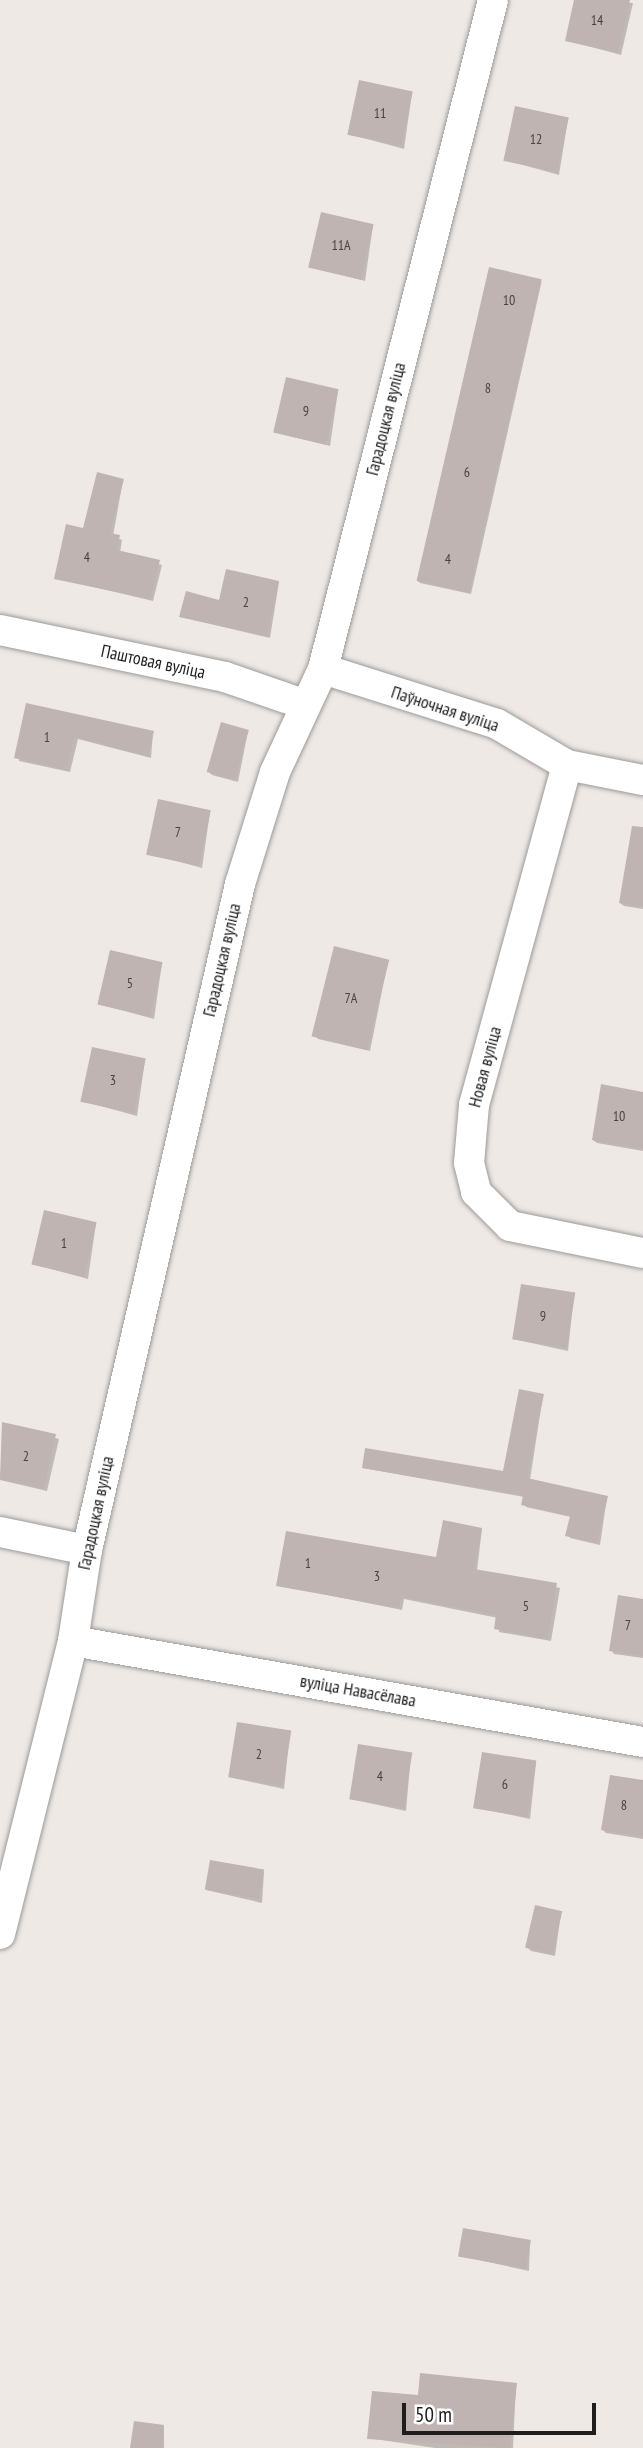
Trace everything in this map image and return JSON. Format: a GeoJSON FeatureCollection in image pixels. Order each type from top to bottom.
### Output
{"type":"FeatureCollection","features":[{"type":"Feature","properties":{"kind":"street","name":"Гарадоцкая вуліца"},"geometry":{"type":"LineString","coordinates":[[0,1934],[73,1641],[87,1550],[240,884],[303,704],[323,669],[493,0]]}},
{"type":"Feature","properties":{"kind":"street","name":"Паштовая вуліца"},"geometry":{"type":"LineString","coordinates":[[0,630],[225,677],[303,704]]}},
{"type":"Feature","properties":{"kind":"street","name":"Паўночная вуліца"},"geometry":{"type":"LineString","coordinates":[[323,669],[498,724],[567,765],[643,780]]}},
{"type":"Feature","properties":{"kind":"street","name":"Новая вуліца"},"geometry":{"type":"LineString","coordinates":[[567,765],[474,1105],[469,1163],[476,1192],[510,1226],[643,1253]]}},
{"type":"Feature","properties":{"kind":"street"},"geometry":{"type":"LineString","coordinates":[[0,1532],[87,1550]]}},
{"type":"Feature","properties":{"kind":"street","name":"вуліца Навасёлава"},"geometry":{"type":"LineString","coordinates":[[73,1641],[643,1742]]}},
{"type":"Feature","properties":{"kind":"building"},"geometry":{"type":"Polygon","coordinates":[[[574,0],[630,0],[618,53],[565,41],[574,0]]]}},
{"type":"Feature","properties":{"kind":"building"},"geometry":{"type":"Polygon","coordinates":[[[359,80],[413,91],[401,146],[347,135],[359,80]]]}},
{"type":"Feature","properties":{"kind":"building"},"geometry":{"type":"Polygon","coordinates":[[[515,106],[569,117],[557,172],[503,161],[515,106]]]}},
{"type":"Feature","properties":{"kind":"building"},"geometry":{"type":"Polygon","coordinates":[[[321,212],[374,224],[361,280],[308,268],[321,212]]]}},
{"type":"Feature","properties":{"kind":"building"},"geometry":{"type":"Polygon","coordinates":[[[489,267],[542,279],[469,593],[417,581],[489,267]]]}},
{"type":"Feature","properties":{"kind":"building"},"geometry":{"type":"Polygon","coordinates":[[[286,377],[339,389],[326,445],[273,433],[286,377]]]}},
{"type":"Feature","properties":{"kind":"building"},"geometry":{"type":"Polygon","coordinates":[[[97,472],[124,479],[110,533],[120,535],[117,550],[160,560],[150,599],[54,579],[66,524],[83,528],[97,472]]]}},
{"type":"Feature","properties":{"kind":"building"},"geometry":{"type":"Polygon","coordinates":[[[226,569],[279,581],[267,636],[179,617],[186,591],[219,600],[226,569]]]}},
{"type":"Feature","properties":{"kind":"building"},"geometry":{"type":"Polygon","coordinates":[[[26,703],[154,731],[148,756],[74,737],[67,770],[14,758],[26,703]]]}},
{"type":"Feature","properties":{"kind":"building"},"geometry":{"type":"Polygon","coordinates":[[[221,722],[249,730],[235,780],[207,772],[221,722]]]}},
{"type":"Feature","properties":{"kind":"building"},"geometry":{"type":"Polygon","coordinates":[[[158,799],[211,810],[199,866],[146,855],[158,799]]]}},
{"type":"Feature","properties":{"kind":"building"},"geometry":{"type":"Polygon","coordinates":[[[632,826],[643,827],[643,907],[619,903],[632,826]]]}},
{"type":"Feature","properties":{"kind":"building"},"geometry":{"type":"Polygon","coordinates":[[[334,946],[389,960],[367,1050],[312,1036],[334,946]]]}},
{"type":"Feature","properties":{"kind":"building"},"geometry":{"type":"Polygon","coordinates":[[[110,950],[163,962],[150,1017],[97,1005],[110,950]]]}},
{"type":"Feature","properties":{"kind":"building"},"geometry":{"type":"Polygon","coordinates":[[[92,1047],[146,1058],[134,1113],[80,1102],[92,1047]]]}},
{"type":"Feature","properties":{"kind":"building"},"geometry":{"type":"Polygon","coordinates":[[[601,1084],[643,1092],[643,1149],[592,1140],[601,1084]]]}},
{"type":"Feature","properties":{"kind":"building"},"geometry":{"type":"Polygon","coordinates":[[[44,1210],[97,1222],[84,1277],[31,1265],[44,1210]]]}},
{"type":"Feature","properties":{"kind":"building"},"geometry":{"type":"Polygon","coordinates":[[[521,1284],[575,1293],[567,1348],[512,1339],[521,1284]]]}},
{"type":"Feature","properties":{"kind":"building"},"geometry":{"type":"Polygon","coordinates":[[[519,1389],[544,1394],[527,1478],[608,1496],[597,1543],[565,1536],[570,1516],[521,1505],[523,1495],[362,1468],[365,1448],[503,1471],[519,1389]]]}},
{"type":"Feature","properties":{"kind":"building"},"geometry":{"type":"Polygon","coordinates":[[[2,1422],[56,1434],[44,1489],[0,1479],[2,1422]]]}},
{"type":"Feature","properties":{"kind":"building"},"geometry":{"type":"Polygon","coordinates":[[[443,1520],[482,1528],[474,1569],[557,1583],[548,1639],[494,1629],[496,1615],[401,1597],[399,1608],[276,1586],[286,1531],[436,1557],[443,1520]]]}},
{"type":"Feature","properties":{"kind":"building"},"geometry":{"type":"Polygon","coordinates":[[[618,1595],[643,1599],[643,1656],[609,1651],[618,1595]]]}},
{"type":"Feature","properties":{"kind":"building"},"geometry":{"type":"Polygon","coordinates":[[[237,1722],[291,1731],[283,1786],[228,1777],[237,1722]]]}},
{"type":"Feature","properties":{"kind":"building"},"geometry":{"type":"Polygon","coordinates":[[[358,1744],[412,1753],[404,1808],[349,1799],[358,1744]]]}},
{"type":"Feature","properties":{"kind":"building"},"geometry":{"type":"Polygon","coordinates":[[[482,1752],[536,1761],[527,1817],[473,1808],[482,1752]]]}},
{"type":"Feature","properties":{"kind":"building"},"geometry":{"type":"Polygon","coordinates":[[[610,1775],[643,1780],[643,1837],[601,1830],[610,1775]]]}},
{"type":"Feature","properties":{"kind":"building"},"geometry":{"type":"Polygon","coordinates":[[[210,1860],[264,1870],[259,1899],[205,1890],[210,1860]]]}},
{"type":"Feature","properties":{"kind":"building"},"geometry":{"type":"Polygon","coordinates":[[[535,1905],[562,1911],[552,1954],[525,1948],[535,1905]]]}},
{"type":"Feature","properties":{"kind":"building"},"geometry":{"type":"Polygon","coordinates":[[[463,2228],[531,2240],[526,2269],[458,2257],[463,2228]]]}},
{"type":"Feature","properties":{"kind":"building"},"geometry":{"type":"Polygon","coordinates":[[[420,2373],[517,2383],[510,2448],[367,2439],[372,2391],[418,2395],[420,2373]]]}},
{"type":"Feature","properties":{"kind":"building"},"geometry":{"type":"Polygon","coordinates":[[[134,2421],[164,2425],[161,2448],[130,2448],[134,2421]]]}}]}
